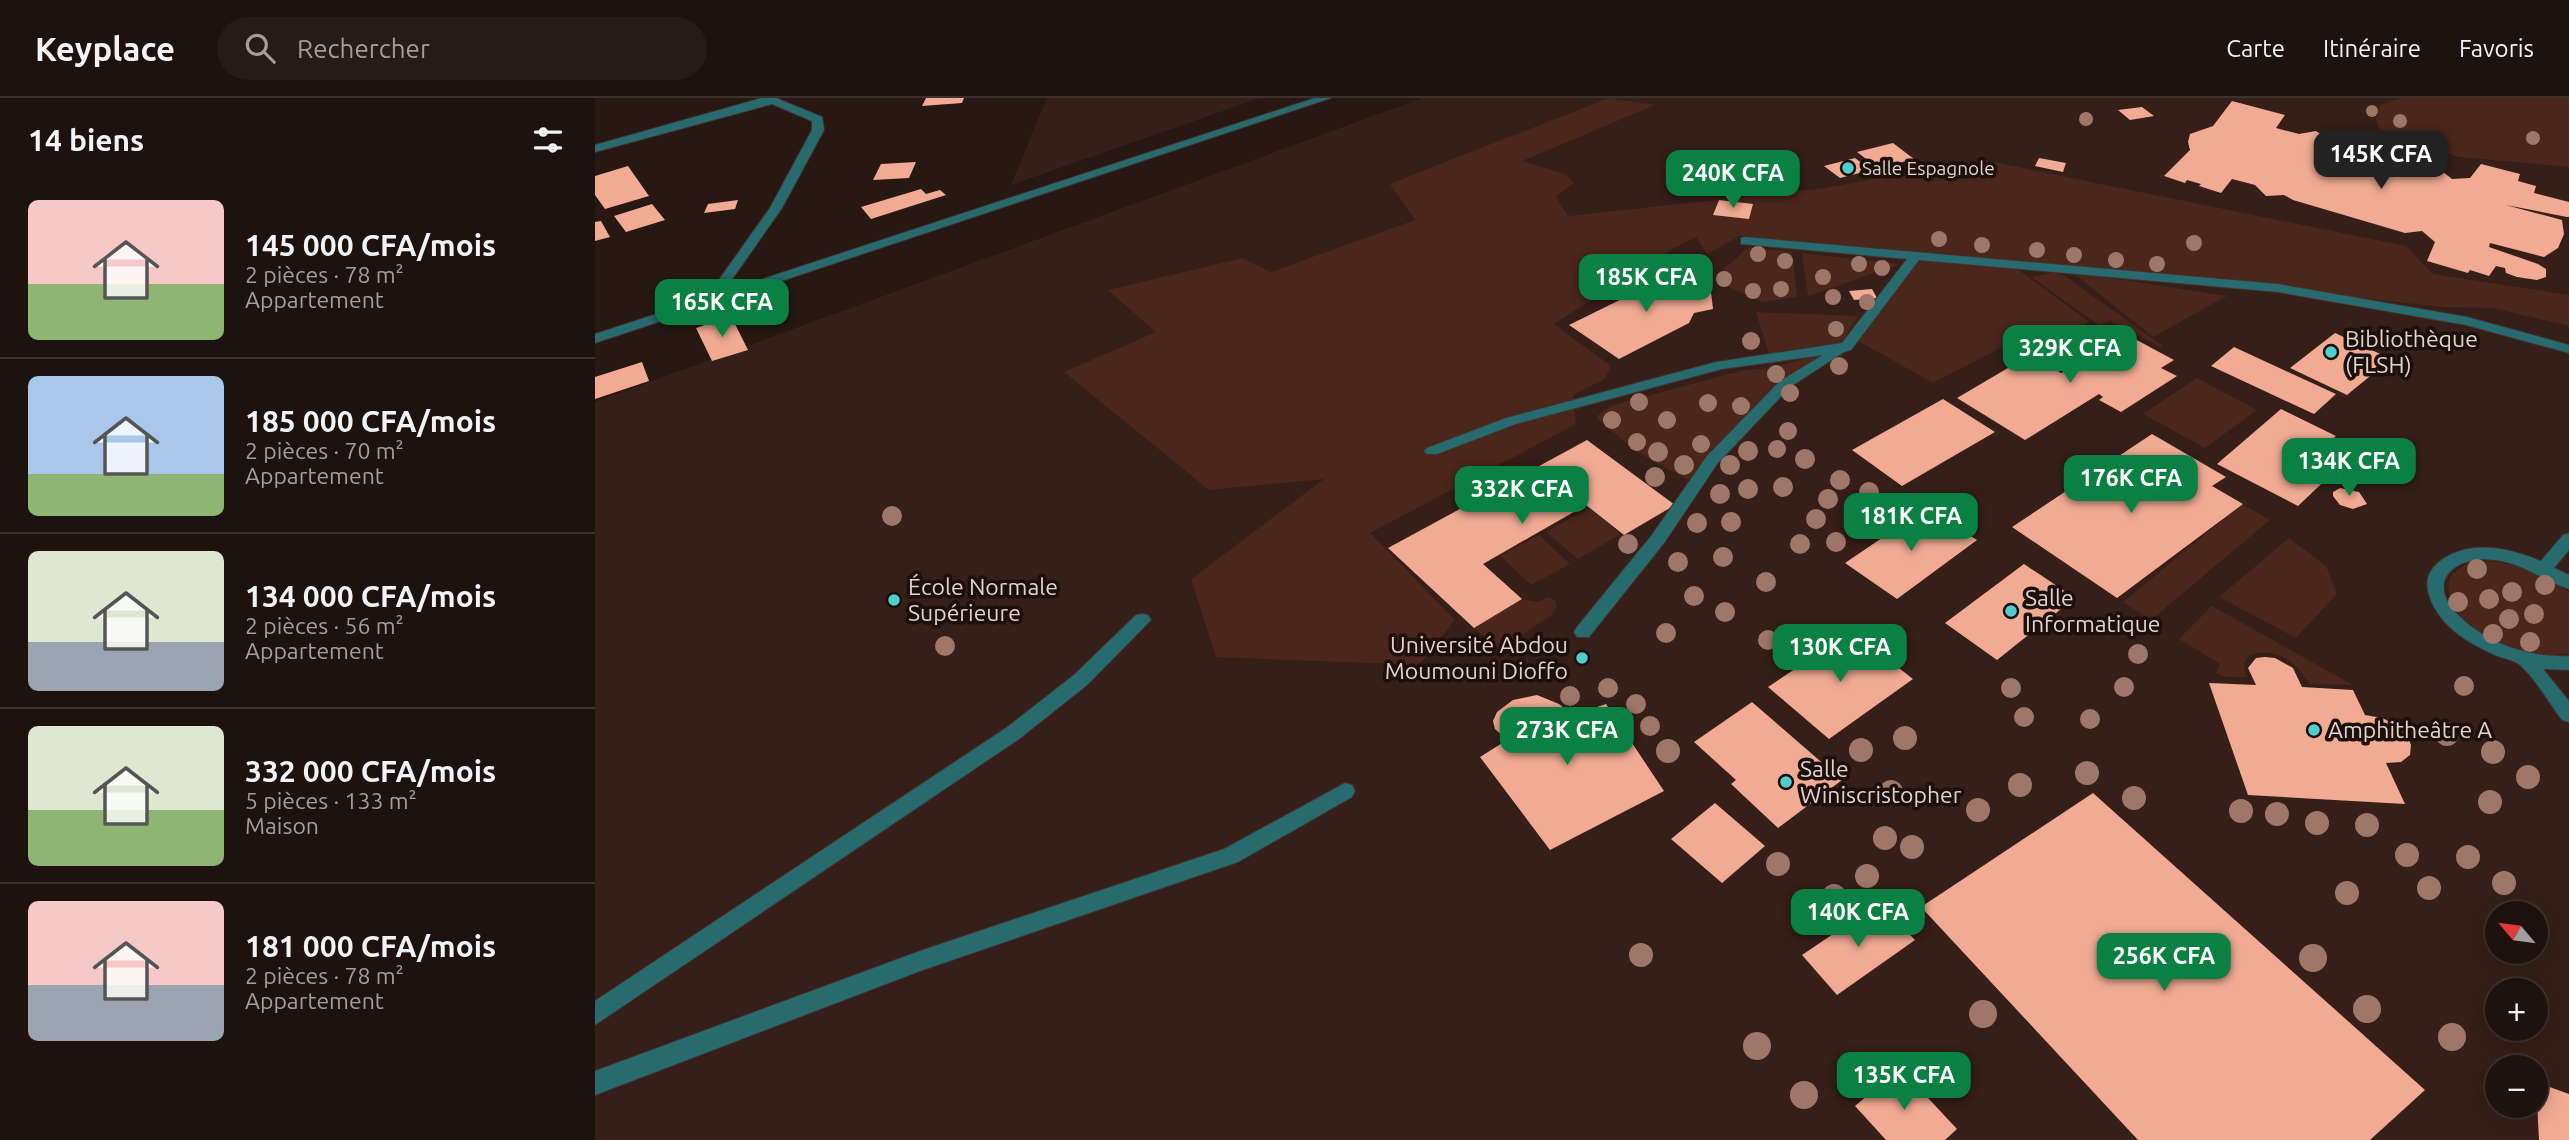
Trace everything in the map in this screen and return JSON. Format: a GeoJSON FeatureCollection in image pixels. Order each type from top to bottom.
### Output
{"type":"FeatureCollection","features":[{"type":"Feature","properties":{"kind":"street"},"geometry":{"type":"LineString","coordinates":[[595,339],[1326,98]]}},
{"type":"Feature","properties":{"kind":"street"},"geometry":{"type":"LineString","coordinates":[[595,149],[768,99],[818,119],[818,130],[776,208],[712,299]]}},
{"type":"Feature","properties":{"kind":"street"},"geometry":{"type":"LineString","coordinates":[[1745,241],[2278,288],[2467,321],[2569,349]]}},
{"type":"Feature","properties":{"kind":"street"},"geometry":{"type":"LineString","coordinates":[[1583,632],[1658,539],[1712,460],[1785,384],[1846,347],[1916,256]]}},
{"type":"Feature","properties":{"kind":"street"},"geometry":{"type":"LineString","coordinates":[[1432,451],[1511,421],[1721,365],[1846,347]]}},
{"type":"Feature","properties":{"kind":"street"},"geometry":{"type":"LineString","coordinates":[[2545,569],[2569,539]]}},
{"type":"Feature","properties":{"kind":"street"},"geometry":{"type":"LineString","coordinates":[[2569,583],[2545,569],[2512,557],[2482,554],[2456,558],[2440,569],[2435,586],[2443,607],[2462,629],[2491,647],[2526,660],[2559,665],[2569,663]]}},
{"type":"Feature","properties":{"kind":"street"},"geometry":{"type":"LineString","coordinates":[[595,1014],[923,794],[1035,715],[1107,659],[1142,620]]}},
{"type":"Feature","properties":{"kind":"street"},"geometry":{"type":"LineString","coordinates":[[2526,660],[2569,715]]}},
{"type":"Feature","properties":{"kind":"street"},"geometry":{"type":"LineString","coordinates":[[595,1083],[920,961],[1231,856],[1345,791]]}},
{"type":"Feature","properties":{"kind":"shaded area"},"geometry":{"type":"Polygon","coordinates":[[[1047,98],[1260,98],[1011,185],[1047,98]]]}},
{"type":"Feature","properties":{"kind":"shaded area","name":"Université Abdou Moumouni Dioffo"},"geometry":{"type":"Polygon","coordinates":[[[1422,98],[2569,98],[2569,1140],[595,1140],[595,402],[1422,98]]]}},
{"type":"Feature","properties":{"kind":"shaded area"},"geometry":{"type":"Polygon","coordinates":[[[1608,98],[1655,105],[1522,161],[1565,174],[1574,183],[1556,197],[1568,216],[1824,188],[1983,160],[2406,246],[2433,274],[2569,295],[2569,326],[2493,308],[2442,307],[2178,278],[1740,236],[1707,254],[1696,237],[1674,248],[1554,324],[1611,366],[1605,379],[1573,395],[1576,424],[1370,533],[1455,620],[1419,665],[1216,657],[1191,579],[1324,479],[1209,490],[1064,372],[1156,332],[1108,290],[1243,258],[1271,272],[1415,220],[1390,184],[1608,98]]]}},
{"type":"Feature","properties":{"kind":"shaded area"},"geometry":{"type":"Polygon","coordinates":[[[2400,98],[2569,98],[2569,167],[2459,157],[2381,134],[2376,119],[2380,105],[2400,98]]]}},
{"type":"Feature","properties":{"kind":"shaded area"},"geometry":{"type":"Polygon","coordinates":[[[1748,247],[1792,252],[1797,297],[1763,302],[1713,280],[1748,247]]]}},
{"type":"Feature","properties":{"kind":"shaded area"},"geometry":{"type":"Polygon","coordinates":[[[1802,253],[1900,264],[1808,296],[1802,253]]]}},
{"type":"Feature","properties":{"kind":"shaded area"},"geometry":{"type":"Polygon","coordinates":[[[1919,257],[2012,265],[2089,322],[2044,345],[2023,336],[1933,383],[1857,340],[1919,257]]]}},
{"type":"Feature","properties":{"kind":"shaded area"},"geometry":{"type":"Polygon","coordinates":[[[2059,272],[2163,346],[2160,347],[2111,321],[2099,325],[2031,277],[2059,272]]]}},
{"type":"Feature","properties":{"kind":"shaded area"},"geometry":{"type":"Polygon","coordinates":[[[2072,272],[2227,296],[2153,337],[2072,272]]]}},
{"type":"Feature","properties":{"kind":"shaded area"},"geometry":{"type":"Polygon","coordinates":[[[1756,312],[1858,316],[1841,344],[1769,354],[1756,312]]]}},
{"type":"Feature","properties":{"kind":"shaded area"},"geometry":{"type":"Polygon","coordinates":[[[1827,353],[1780,382],[1688,480],[1634,450],[1596,417],[1610,406],[1744,370],[1770,368],[1827,353]]]}},
{"type":"Feature","properties":{"kind":"shaded area"},"geometry":{"type":"Polygon","coordinates":[[[2197,378],[2257,410],[2205,448],[2143,414],[2197,378]]]}},
{"type":"Feature","properties":{"kind":"shaded area"},"geometry":{"type":"Polygon","coordinates":[[[2242,504],[2270,520],[2151,620],[2123,602],[2242,504]]]}},
{"type":"Feature","properties":{"kind":"shaded area"},"geometry":{"type":"Polygon","coordinates":[[[1589,508],[1621,534],[1578,559],[1546,532],[1589,508]]]}},
{"type":"Feature","properties":{"kind":"shaded area"},"geometry":{"type":"Polygon","coordinates":[[[1539,535],[1570,564],[1531,585],[1500,556],[1539,535]]]}},
{"type":"Feature","properties":{"kind":"shaded area"},"geometry":{"type":"Polygon","coordinates":[[[2289,538],[2326,566],[2337,594],[2296,638],[2219,597],[2289,538]]]}},
{"type":"Feature","properties":{"kind":"shaded area"},"geometry":{"type":"Polygon","coordinates":[[[2487,561],[2531,570],[2569,592],[2569,653],[2545,655],[2522,651],[2475,628],[2462,617],[2448,590],[2451,575],[2465,565],[2487,561]]]}},
{"type":"Feature","properties":{"kind":"shaded area"},"geometry":{"type":"Polygon","coordinates":[[[1549,597],[1555,600],[1557,606],[1552,615],[1500,649],[1474,628],[1522,599],[1538,602],[1549,597]]]}},
{"type":"Feature","properties":{"kind":"shaded area"},"geometry":{"type":"Polygon","coordinates":[[[2212,606],[2353,685],[2310,684],[2291,663],[2277,654],[2268,653],[2249,655],[2244,664],[2246,677],[2225,677],[2216,673],[2220,664],[2179,639],[2212,606]]]}},
{"type":"Feature","properties":{"kind":"building"},"geometry":{"type":"Polygon","coordinates":[[[926,98],[964,98],[962,103],[922,106],[926,98]]]}},
{"type":"Feature","properties":{"kind":"building"},"geometry":{"type":"Polygon","coordinates":[[[2232,101],[2285,115],[2276,128],[2299,134],[2316,131],[2330,140],[2438,168],[2452,179],[2470,178],[2481,164],[2520,174],[2518,181],[2536,186],[2534,193],[2569,202],[2569,217],[2506,205],[2562,220],[2564,234],[2558,248],[2544,257],[2490,243],[2489,247],[2538,264],[2546,269],[2546,277],[2537,280],[2517,277],[2506,273],[2505,268],[2496,266],[2489,276],[2470,270],[2468,273],[2427,261],[2435,242],[2422,231],[2405,233],[2284,195],[2266,196],[2255,185],[2232,179],[2221,193],[2199,186],[2201,184],[2187,180],[2185,183],[2164,176],[2190,150],[2190,134],[2213,126],[2232,101]]]}},
{"type":"Feature","properties":{"kind":"building"},"geometry":{"type":"Polygon","coordinates":[[[2142,107],[2154,116],[2130,120],[2118,110],[2142,107]]]}},
{"type":"Feature","properties":{"kind":"building"},"geometry":{"type":"Polygon","coordinates":[[[1893,143],[1914,159],[1878,168],[1857,152],[1893,143]]]}},
{"type":"Feature","properties":{"kind":"building","name":"Salle Espagnole"},"geometry":{"type":"Polygon","coordinates":[[[1855,158],[1871,170],[1840,178],[1824,166],[1855,158]]]}},
{"type":"Feature","properties":{"kind":"building"},"geometry":{"type":"Polygon","coordinates":[[[2039,158],[2066,163],[2063,172],[2035,166],[2039,158]]]}},
{"type":"Feature","properties":{"kind":"building"},"geometry":{"type":"Polygon","coordinates":[[[916,162],[909,178],[873,180],[881,164],[916,162]]]}},
{"type":"Feature","properties":{"kind":"building"},"geometry":{"type":"Polygon","coordinates":[[[628,166],[649,196],[605,209],[595,195],[595,176],[628,166]]]}},
{"type":"Feature","properties":{"kind":"building"},"geometry":{"type":"Polygon","coordinates":[[[921,189],[926,194],[940,190],[946,195],[871,219],[861,207],[921,189]]]}},
{"type":"Feature","properties":{"kind":"building"},"geometry":{"type":"Polygon","coordinates":[[[738,200],[735,209],[704,213],[708,204],[738,200]]]}},
{"type":"Feature","properties":{"kind":"building"},"geometry":{"type":"Polygon","coordinates":[[[1719,200],[1753,204],[1749,219],[1713,215],[1719,200]]]}},
{"type":"Feature","properties":{"kind":"building"},"geometry":{"type":"Polygon","coordinates":[[[652,204],[665,220],[626,232],[614,216],[652,204]]]}},
{"type":"Feature","properties":{"kind":"building"},"geometry":{"type":"Polygon","coordinates":[[[601,221],[610,237],[595,241],[595,222],[601,221]]]}},
{"type":"Feature","properties":{"kind":"building"},"geometry":{"type":"Polygon","coordinates":[[[1664,276],[1683,276],[1700,281],[1711,292],[1713,309],[1694,313],[1689,323],[1619,359],[1569,325],[1638,291],[1628,284],[1664,276]]]}},
{"type":"Feature","properties":{"kind":"building"},"geometry":{"type":"Polygon","coordinates":[[[1872,289],[1877,298],[1854,300],[1849,291],[1872,289]]]}},
{"type":"Feature","properties":{"kind":"building"},"geometry":{"type":"Polygon","coordinates":[[[731,316],[748,350],[712,361],[696,328],[731,316]]]}},
{"type":"Feature","properties":{"kind":"building"},"geometry":{"type":"Polygon","coordinates":[[[2118,330],[2174,360],[2161,368],[2177,376],[2121,412],[2099,400],[2103,397],[2099,394],[2025,440],[1957,398],[2030,355],[2061,373],[2072,367],[2064,363],[2118,330]]]}},
{"type":"Feature","properties":{"kind":"building"},"geometry":{"type":"Polygon","coordinates":[[[2335,333],[2391,359],[2347,395],[2290,368],[2335,333]]]}},
{"type":"Feature","properties":{"kind":"building"},"geometry":{"type":"Polygon","coordinates":[[[2234,347],[2336,394],[2314,414],[2211,366],[2234,347]]]}},
{"type":"Feature","properties":{"kind":"building"},"geometry":{"type":"Polygon","coordinates":[[[642,362],[649,381],[595,399],[595,377],[642,362]]]}},
{"type":"Feature","properties":{"kind":"building"},"geometry":{"type":"Polygon","coordinates":[[[1943,399],[1995,432],[1902,486],[1852,450],[1943,399]]]}},
{"type":"Feature","properties":{"kind":"building"},"geometry":{"type":"Polygon","coordinates":[[[2281,409],[2336,436],[2313,457],[2337,469],[2298,506],[2217,464],[2281,409]]]}},
{"type":"Feature","properties":{"kind":"building"},"geometry":{"type":"Polygon","coordinates":[[[2152,434],[2226,477],[2212,486],[2243,504],[2117,598],[2012,527],[2152,434]]]}},
{"type":"Feature","properties":{"kind":"building"},"geometry":{"type":"Polygon","coordinates":[[[1587,440],[1675,505],[1624,535],[1586,505],[1483,564],[1522,599],[1474,628],[1388,548],[1587,440]]]}},
{"type":"Feature","properties":{"kind":"building"},"geometry":{"type":"Polygon","coordinates":[[[2340,488],[2359,492],[2367,504],[2353,509],[2340,505],[2333,492],[2340,488]]]}},
{"type":"Feature","properties":{"kind":"building"},"geometry":{"type":"Polygon","coordinates":[[[1926,508],[1977,540],[1897,599],[1845,563],[1926,508]]]}},
{"type":"Feature","properties":{"kind":"building","name":"Salle Informatique"},"geometry":{"type":"Polygon","coordinates":[[[2024,564],[2075,598],[1997,660],[1945,623],[2024,564]]]}},
{"type":"Feature","properties":{"kind":"building"},"geometry":{"type":"Polygon","coordinates":[[[1852,631],[1913,679],[1829,739],[1768,687],[1852,631]]]}},
{"type":"Feature","properties":{"kind":"building","name":"Amphitheâtre A"},"geometry":{"type":"Polygon","coordinates":[[[2256,658],[2275,658],[2293,668],[2302,687],[2353,690],[2365,715],[2382,718],[2397,725],[2407,735],[2411,745],[2410,755],[2401,762],[2386,763],[2405,804],[2248,795],[2209,683],[2256,685],[2248,668],[2256,658]]]}},
{"type":"Feature","properties":{"kind":"building"},"geometry":{"type":"Polygon","coordinates":[[[1537,695],[1559,704],[1573,715],[1606,704],[1664,791],[1550,850],[1480,757],[1507,740],[1495,729],[1493,721],[1497,712],[1513,700],[1537,695]]]}},
{"type":"Feature","properties":{"kind":"building"},"geometry":{"type":"Polygon","coordinates":[[[1752,702],[1842,780],[1778,828],[1731,784],[1736,780],[1694,742],[1752,702]]]}},
{"type":"Feature","properties":{"kind":"building"},"geometry":{"type":"Polygon","coordinates":[[[2093,793],[2425,1090],[2370,1140],[2138,1140],[1921,907],[2093,793]]]}},
{"type":"Feature","properties":{"kind":"building"},"geometry":{"type":"Polygon","coordinates":[[[1715,803],[1765,846],[1722,883],[1671,839],[1715,803]]]}},
{"type":"Feature","properties":{"kind":"building"},"geometry":{"type":"Polygon","coordinates":[[[1879,903],[1915,940],[1837,995],[1802,955],[1879,903]]]}},
{"type":"Feature","properties":{"kind":"building"},"geometry":{"type":"Polygon","coordinates":[[[1900,1068],[1957,1129],[1945,1140],[1886,1140],[1855,1106],[1900,1068]]]}},
{"type":"Feature","properties":{"kind":"building"},"geometry":{"type":"Polygon","coordinates":[[[2548,1086],[2569,1094],[2569,1140],[2539,1140],[2538,1118],[2548,1118],[2548,1086]]]}},
{"type":"Feature","properties":{"kind":"place","name":"Salle Espagnole"},"geometry":{"type":"Point","coordinates":[1848,168]}},
{"type":"Feature","properties":{"kind":"place","name":"Bibliothèque (FLSH)"},"geometry":{"type":"Point","coordinates":[2331,352]}},
{"type":"Feature","properties":{"kind":"place","name":"École Normale Supérieure"},"geometry":{"type":"Point","coordinates":[894,600]}},
{"type":"Feature","properties":{"kind":"place","name":"Salle Informatique"},"geometry":{"type":"Point","coordinates":[2011,611]}},
{"type":"Feature","properties":{"kind":"place","name":"Université Abdou Moumouni Dioffo"},"geometry":{"type":"Point","coordinates":[1582,658]}},
{"type":"Feature","properties":{"kind":"place","name":"Amphitheâtre A"},"geometry":{"type":"Point","coordinates":[2314,730]}},
{"type":"Feature","properties":{"kind":"place","name":"Salle Winiscristopher"},"geometry":{"type":"Point","coordinates":[1786,782]}}]}
